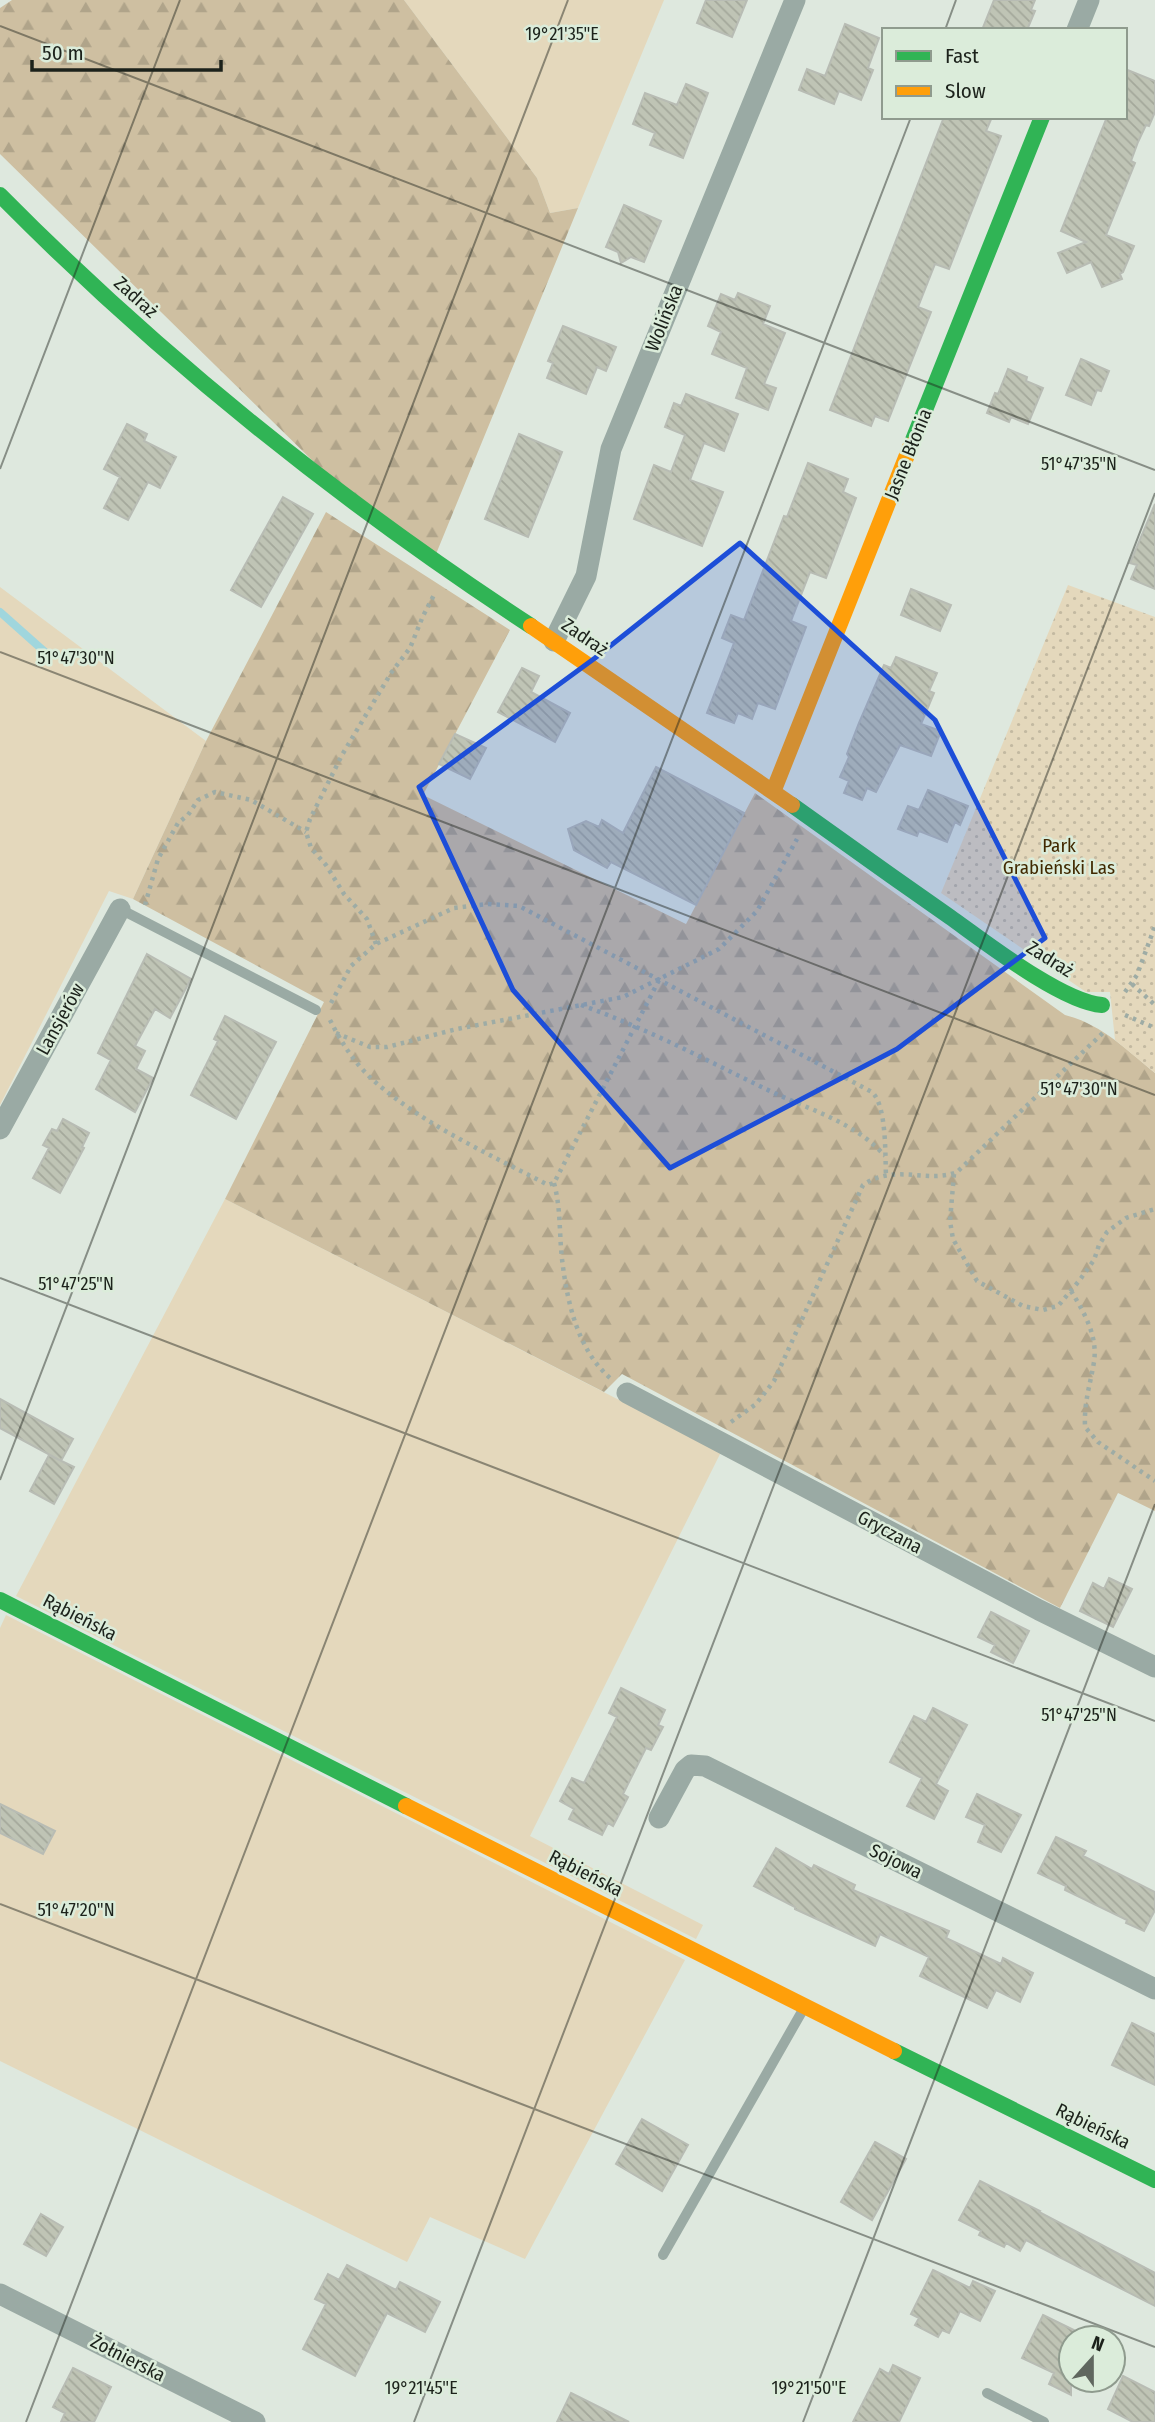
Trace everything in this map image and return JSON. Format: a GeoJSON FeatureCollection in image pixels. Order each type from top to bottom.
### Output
{"type":"FeatureCollection","features":[{"type":"Feature","properties":{"kind":"street","name":"Wolińska"},"geometry":{"type":"LineString","coordinates":[[554,641],[586,576],[611,449],[795,0]]}},
{"type":"Feature","properties":{"kind":"street"},"geometry":{"type":"LineString","coordinates":[[1078,28],[1089,0]]}},
{"type":"Feature","properties":{"kind":"street","name":"Jasne Błonia"},"geometry":{"type":"LineString","coordinates":[[774,792],[1041,119]]}},
{"type":"Feature","properties":{"kind":"street","name":"Zadraż"},"geometry":{"type":"LineString","coordinates":[[0,195],[55,251],[199,381],[294,458],[447,571],[774,792],[1008,958],[1072,997],[1088,1004],[1102,1005]]}},
{"type":"Feature","properties":{"kind":"street","name":"Lansjerów"},"geometry":{"type":"LineString","coordinates":[[0,1129],[120,908]]}},
{"type":"Feature","properties":{"kind":"street","name":"Gryczana"},"geometry":{"type":"LineString","coordinates":[[627,1393],[1040,1611],[1155,1667]]}},
{"type":"Feature","properties":{"kind":"street","name":"Rąbieńska"},"geometry":{"type":"LineString","coordinates":[[0,1600],[1155,2180]]}},
{"type":"Feature","properties":{"kind":"street","name":"Sojowa"},"geometry":{"type":"LineString","coordinates":[[659,1818],[685,1770],[691,1765],[705,1766],[1155,1989]]}},
{"type":"Feature","properties":{"kind":"street","name":"Żołnierska"},"geometry":{"type":"LineString","coordinates":[[0,2294],[255,2422]]}},
{"type":"Feature","properties":{"kind":"lane"},"geometry":{"type":"LineString","coordinates":[[120,908],[319,1013]]}},
{"type":"Feature","properties":{"kind":"lane"},"geometry":{"type":"LineString","coordinates":[[663,2255],[805,2006]]}},
{"type":"Feature","properties":{"kind":"lane"},"geometry":{"type":"LineString","coordinates":[[987,2393],[1044,2422]]}},
{"type":"Feature","properties":{"kind":"path"},"geometry":{"type":"LineString","coordinates":[[376,944],[367,919],[344,894],[326,865],[311,848],[306,832],[342,755],[391,673],[410,648],[423,616],[447,571]]}},
{"type":"Feature","properties":{"kind":"path"},"geometry":{"type":"LineString","coordinates":[[141,919],[159,859],[178,823],[198,800],[215,792],[251,800],[306,832]]}},
{"type":"Feature","properties":{"kind":"path"},"geometry":{"type":"LineString","coordinates":[[337,1033],[370,1047],[387,1047],[457,1029],[623,997],[719,949],[757,911],[809,817]]}},
{"type":"Feature","properties":{"kind":"path"},"geometry":{"type":"LineString","coordinates":[[554,1183],[548,1185],[446,1131],[409,1107],[373,1080],[351,1055],[330,1020],[319,1013],[351,966],[376,944],[454,908],[488,904],[519,906],[872,1092],[878,1097],[881,1114],[886,1176]]}},
{"type":"Feature","properties":{"kind":"path"},"geometry":{"type":"LineString","coordinates":[[1102,1005],[1115,1000],[1132,984],[1155,926]]}},
{"type":"Feature","properties":{"kind":"path"},"geometry":{"type":"LineString","coordinates":[[627,1393],[598,1368],[574,1322],[562,1259],[560,1204],[554,1183],[659,980]]}},
{"type":"Feature","properties":{"kind":"path"},"geometry":{"type":"LineString","coordinates":[[1132,984],[1155,1005]]}},
{"type":"Feature","properties":{"kind":"path"},"geometry":{"type":"LineString","coordinates":[[580,1005],[618,1019],[846,1125],[876,1146],[885,1156]]}},
{"type":"Feature","properties":{"kind":"path"},"geometry":{"type":"LineString","coordinates":[[700,1431],[736,1420],[756,1404],[774,1381],[863,1185],[872,1179],[909,1173],[945,1177],[954,1174],[1105,1033],[1110,1022]]}},
{"type":"Feature","properties":{"kind":"path"},"geometry":{"type":"LineString","coordinates":[[954,1174],[950,1221],[953,1239],[977,1281],[1023,1306],[1043,1310],[1058,1306],[1071,1291],[1094,1260],[1107,1233],[1126,1218],[1155,1209]]}},
{"type":"Feature","properties":{"kind":"path"},"geometry":{"type":"LineString","coordinates":[[1071,1291],[1086,1316],[1092,1335],[1094,1359],[1084,1404],[1084,1427],[1098,1442],[1155,1480]]}},
{"type":"Feature","properties":{"kind":"highlighted area"},"geometry":{"type":"Polygon","coordinates":[[[740,543],[935,720],[1045,938],[897,1049],[670,1168],[513,990],[419,787],[595,658],[740,543]]]}},
{"type":"Feature","properties":{"kind":"green space"},"geometry":{"type":"Polygon","coordinates":[[[12,0],[404,0],[537,178],[550,213],[578,208],[436,554],[320,468],[0,154],[0,8],[12,0]]]}},
{"type":"Feature","properties":{"kind":"green space"},"geometry":{"type":"Polygon","coordinates":[[[404,0],[664,0],[578,208],[550,213],[537,178],[404,0]]]}},
{"type":"Feature","properties":{"kind":"green space"},"geometry":{"type":"Polygon","coordinates":[[[326,512],[510,630],[423,795],[686,924],[755,793],[1065,1015],[1102,1031],[1155,1073],[1155,1511],[1118,1493],[1060,1608],[622,1374],[604,1392],[225,1199],[324,1002],[133,899],[206,741],[326,512]]]}},
{"type":"Feature","properties":{"kind":"green space","name":"Park Grabieński Las"},"geometry":{"type":"Polygon","coordinates":[[[1068,585],[1155,617],[1155,1073],[1115,1040],[1110,992],[1086,992],[941,893],[1068,585]]]}},
{"type":"Feature","properties":{"kind":"green space"},"geometry":{"type":"Polygon","coordinates":[[[0,587],[206,741],[133,899],[109,891],[0,1105],[0,587]]]}},
{"type":"Feature","properties":{"kind":"green space"},"geometry":{"type":"Polygon","coordinates":[[[225,1199],[721,1452],[530,1836],[703,1925],[696,1939],[16,1596],[225,1199]]]}},
{"type":"Feature","properties":{"kind":"green space"},"geometry":{"type":"Polygon","coordinates":[[[6,1615],[685,1960],[525,2259],[430,2217],[407,2262],[0,2061],[0,1628],[6,1615]]]}},
{"type":"Feature","properties":{"kind":"building"},"geometry":{"type":"Polygon","coordinates":[[[706,0],[747,0],[732,37],[697,23],[706,0]]]}},
{"type":"Feature","properties":{"kind":"building"},"geometry":{"type":"Polygon","coordinates":[[[994,0],[1035,0],[1031,10],[1035,11],[1028,28],[983,28],[994,0]]]}},
{"type":"Feature","properties":{"kind":"building"},"geometry":{"type":"Polygon","coordinates":[[[845,24],[879,38],[868,68],[873,70],[861,100],[839,91],[834,104],[799,90],[807,69],[825,76],[845,24]]]}},
{"type":"Feature","properties":{"kind":"building"},"geometry":{"type":"Polygon","coordinates":[[[1127,70],[1155,81],[1155,112],[1138,142],[1131,161],[1135,163],[1106,235],[1134,246],[1120,274],[1122,279],[1102,287],[1091,262],[1067,273],[1058,253],[1086,242],[1061,231],[1106,119],[1127,119],[1127,70]]]}},
{"type":"Feature","properties":{"kind":"building"},"geometry":{"type":"Polygon","coordinates":[[[686,84],[708,93],[683,158],[650,145],[655,133],[633,124],[645,93],[677,105],[686,84]]]}},
{"type":"Feature","properties":{"kind":"building"},"geometry":{"type":"Polygon","coordinates":[[[943,119],[991,119],[986,131],[1001,136],[949,269],[935,264],[918,307],[931,312],[888,421],[875,416],[871,426],[830,410],[943,119]]]}},
{"type":"Feature","properties":{"kind":"building"},"geometry":{"type":"Polygon","coordinates":[[[624,205],[661,221],[644,262],[631,257],[621,263],[618,252],[606,247],[624,205]]]}},
{"type":"Feature","properties":{"kind":"building"},"geometry":{"type":"Polygon","coordinates":[[[738,293],[770,306],[763,324],[785,333],[764,384],[776,388],[768,410],[736,398],[747,368],[712,354],[721,332],[708,326],[721,294],[735,300],[738,293]]]}},
{"type":"Feature","properties":{"kind":"building"},"geometry":{"type":"Polygon","coordinates":[[[563,326],[616,347],[606,371],[597,367],[586,394],[547,378],[553,363],[548,361],[563,326]]]}},
{"type":"Feature","properties":{"kind":"building"},"geometry":{"type":"Polygon","coordinates":[[[1081,359],[1109,371],[1101,391],[1097,390],[1091,405],[1066,395],[1081,359]]]}},
{"type":"Feature","properties":{"kind":"building"},"geometry":{"type":"Polygon","coordinates":[[[1008,369],[1043,388],[1028,424],[1011,417],[1009,422],[987,413],[1008,369]]]}},
{"type":"Feature","properties":{"kind":"building"},"geometry":{"type":"Polygon","coordinates":[[[686,394],[738,414],[724,451],[704,443],[690,480],[723,492],[702,546],[634,519],[654,465],[671,472],[685,435],[665,427],[674,403],[681,406],[686,394]]]}},
{"type":"Feature","properties":{"kind":"building"},"geometry":{"type":"Polygon","coordinates":[[[127,424],[147,434],[144,441],[176,457],[160,488],[148,482],[128,520],[104,508],[120,477],[104,469],[127,424]]]}},
{"type":"Feature","properties":{"kind":"building"},"geometry":{"type":"Polygon","coordinates":[[[519,434],[562,452],[528,537],[485,519],[519,434]]]}},
{"type":"Feature","properties":{"kind":"building"},"geometry":{"type":"Polygon","coordinates":[[[808,463],[848,479],[843,492],[856,498],[826,578],[810,572],[791,621],[806,627],[775,709],[758,703],[752,719],[738,713],[734,723],[707,713],[734,643],[722,638],[731,615],[744,620],[784,516],[787,517],[808,463]]]}},
{"type":"Feature","properties":{"kind":"building"},"geometry":{"type":"Polygon","coordinates":[[[283,497],[313,514],[261,607],[231,590],[283,497]]]}},
{"type":"Feature","properties":{"kind":"building"},"geometry":{"type":"Polygon","coordinates":[[[1155,504],[1155,589],[1131,579],[1137,565],[1130,563],[1155,504]]]}},
{"type":"Feature","properties":{"kind":"building"},"geometry":{"type":"Polygon","coordinates":[[[911,589],[951,605],[940,631],[901,615],[911,589]]]}},
{"type":"Feature","properties":{"kind":"building"},"geometry":{"type":"Polygon","coordinates":[[[896,657],[937,673],[929,691],[934,693],[921,724],[941,731],[931,756],[900,745],[876,792],[867,788],[862,800],[844,793],[849,781],[840,777],[884,665],[891,668],[896,657]]]}},
{"type":"Feature","properties":{"kind":"building"},"geometry":{"type":"Polygon","coordinates":[[[522,668],[539,676],[531,692],[570,713],[555,742],[498,712],[522,668]]]}},
{"type":"Feature","properties":{"kind":"building"},"geometry":{"type":"Polygon","coordinates":[[[455,734],[486,748],[470,779],[439,764],[455,734]]]}},
{"type":"Feature","properties":{"kind":"building"},"geometry":{"type":"Polygon","coordinates":[[[656,767],[744,813],[696,905],[611,862],[607,868],[574,850],[568,829],[586,821],[599,827],[602,820],[623,833],[656,767]]]}},
{"type":"Feature","properties":{"kind":"building"},"geometry":{"type":"Polygon","coordinates":[[[928,790],[968,806],[960,825],[955,822],[947,842],[919,831],[917,836],[898,829],[908,806],[919,810],[928,790]]]}},
{"type":"Feature","properties":{"kind":"building"},"geometry":{"type":"Polygon","coordinates":[[[147,954],[191,979],[170,1018],[155,1009],[135,1046],[145,1051],[136,1069],[153,1078],[135,1112],[96,1089],[111,1060],[98,1053],[147,954]]]}},
{"type":"Feature","properties":{"kind":"building"},"geometry":{"type":"Polygon","coordinates":[[[225,1016],[276,1042],[236,1119],[191,1095],[218,1041],[214,1039],[225,1016]]]}},
{"type":"Feature","properties":{"kind":"building"},"geometry":{"type":"Polygon","coordinates":[[[63,1119],[89,1133],[60,1193],[33,1178],[49,1148],[43,1145],[52,1129],[57,1131],[63,1119]]]}},
{"type":"Feature","properties":{"kind":"building"},"geometry":{"type":"Polygon","coordinates":[[[0,1399],[73,1439],[61,1461],[0,1428],[0,1399]]]}},
{"type":"Feature","properties":{"kind":"building"},"geometry":{"type":"Polygon","coordinates":[[[49,1455],[74,1467],[54,1504],[30,1491],[49,1455]]]}},
{"type":"Feature","properties":{"kind":"building"},"geometry":{"type":"Polygon","coordinates":[[[1109,1578],[1132,1589],[1113,1627],[1080,1611],[1093,1583],[1104,1589],[1109,1578]]]}},
{"type":"Feature","properties":{"kind":"building"},"geometry":{"type":"Polygon","coordinates":[[[991,1612],[1029,1631],[1013,1663],[991,1652],[995,1645],[978,1637],[991,1612]]]}},
{"type":"Feature","properties":{"kind":"building"},"geometry":{"type":"Polygon","coordinates":[[[621,1688],[665,1710],[658,1725],[663,1727],[651,1750],[646,1748],[623,1794],[628,1797],[613,1826],[608,1823],[602,1835],[569,1819],[574,1809],[560,1801],[572,1778],[584,1783],[617,1717],[609,1713],[621,1688]]]}},
{"type":"Feature","properties":{"kind":"building"},"geometry":{"type":"Polygon","coordinates":[[[933,1708],[967,1725],[936,1784],[948,1791],[934,1819],[907,1806],[922,1778],[890,1762],[914,1716],[926,1722],[933,1708]]]}},
{"type":"Feature","properties":{"kind":"building"},"geometry":{"type":"Polygon","coordinates":[[[977,1794],[1021,1815],[1001,1852],[978,1842],[985,1825],[966,1817],[977,1794]]]}},
{"type":"Feature","properties":{"kind":"building"},"geometry":{"type":"Polygon","coordinates":[[[0,1804],[55,1831],[43,1854],[0,1833],[0,1804]]]}},
{"type":"Feature","properties":{"kind":"building"},"geometry":{"type":"Polygon","coordinates":[[[1056,1837],[1086,1851],[1083,1856],[1155,1892],[1155,1910],[1144,1931],[1038,1873],[1056,1837]]]}},
{"type":"Feature","properties":{"kind":"building"},"geometry":{"type":"Polygon","coordinates":[[[776,1848],[812,1869],[814,1865],[855,1885],[853,1890],[949,1931],[946,1938],[1001,1964],[1003,1958],[1033,1973],[1020,2002],[996,1990],[987,2008],[920,1976],[929,1957],[880,1934],[875,1946],[795,1909],[754,1886],[776,1848]]]}},
{"type":"Feature","properties":{"kind":"building"},"geometry":{"type":"Polygon","coordinates":[[[1132,2023],[1155,2034],[1155,2085],[1112,2065],[1132,2023]]]}},
{"type":"Feature","properties":{"kind":"building"},"geometry":{"type":"Polygon","coordinates":[[[642,2119],[688,2145],[662,2191],[616,2164],[642,2119]]]}},
{"type":"Feature","properties":{"kind":"building"},"geometry":{"type":"Polygon","coordinates":[[[875,2142],[906,2159],[872,2220],[841,2202],[875,2142]]]}},
{"type":"Feature","properties":{"kind":"building"},"geometry":{"type":"Polygon","coordinates":[[[980,2181],[1155,2273],[1155,2306],[1026,2240],[1020,2251],[1006,2243],[1004,2247],[979,2235],[981,2231],[959,2220],[980,2181]]]}},
{"type":"Feature","properties":{"kind":"building"},"geometry":{"type":"Polygon","coordinates":[[[41,2214],[63,2227],[46,2256],[24,2244],[41,2214]]]}},
{"type":"Feature","properties":{"kind":"building"},"geometry":{"type":"Polygon","coordinates":[[[347,2265],[396,2290],[400,2282],[440,2302],[425,2332],[387,2313],[355,2376],[303,2349],[326,2304],[315,2299],[328,2274],[339,2280],[347,2265]]]}},
{"type":"Feature","properties":{"kind":"building"},"geometry":{"type":"Polygon","coordinates":[[[933,2270],[970,2288],[973,2281],[995,2291],[980,2321],[960,2311],[949,2333],[942,2330],[938,2337],[915,2325],[919,2318],[911,2314],[933,2270]]]}},
{"type":"Feature","properties":{"kind":"building"},"geometry":{"type":"Polygon","coordinates":[[[1043,2315],[1061,2324],[1057,2324],[1057,2388],[1049,2384],[1054,2373],[1022,2358],[1043,2315]]]}},
{"type":"Feature","properties":{"kind":"building"},"geometry":{"type":"Polygon","coordinates":[[[893,2365],[920,2378],[899,2422],[853,2422],[880,2369],[889,2374],[893,2365]]]}},
{"type":"Feature","properties":{"kind":"building"},"geometry":{"type":"Polygon","coordinates":[[[73,2368],[111,2387],[94,2422],[61,2422],[65,2413],[53,2407],[73,2368]]]}},
{"type":"Feature","properties":{"kind":"building"},"geometry":{"type":"Polygon","coordinates":[[[1127,2378],[1155,2392],[1155,2422],[1133,2422],[1108,2409],[1115,2394],[1127,2394],[1127,2378]]]}},
{"type":"Feature","properties":{"kind":"building"},"geometry":{"type":"Polygon","coordinates":[[[571,2393],[629,2422],[557,2422],[571,2393]]]}},
{"type":"Feature","properties":{"kind":"waterway"},"geometry":{"type":"LineString","coordinates":[[0,612],[45,652]]}},
{"type":"Feature","properties":{"kind":"traffic: fast"},"geometry":{"type":"LineString","coordinates":[[911,445],[1041,119]]}},
{"type":"Feature","properties":{"kind":"traffic: fast"},"geometry":{"type":"LineString","coordinates":[[0,195],[124,314],[254,425],[390,529],[531,626]]}},
{"type":"Feature","properties":{"kind":"traffic: fast"},"geometry":{"type":"LineString","coordinates":[[792,805],[1024,969],[1066,994],[1102,1005]]}},
{"type":"Feature","properties":{"kind":"traffic: fast"},"geometry":{"type":"LineString","coordinates":[[0,1600],[406,1806]]}},
{"type":"Feature","properties":{"kind":"traffic: fast"},"geometry":{"type":"LineString","coordinates":[[894,2051],[1155,2180]]}},
{"type":"Feature","properties":{"kind":"traffic: slow"},"geometry":{"type":"LineString","coordinates":[[773,792],[911,445]]}},
{"type":"Feature","properties":{"kind":"traffic: slow"},"geometry":{"type":"LineString","coordinates":[[531,626],[792,805]]}},
{"type":"Feature","properties":{"kind":"traffic: slow"},"geometry":{"type":"LineString","coordinates":[[406,1806],[894,2051]]}}]}
